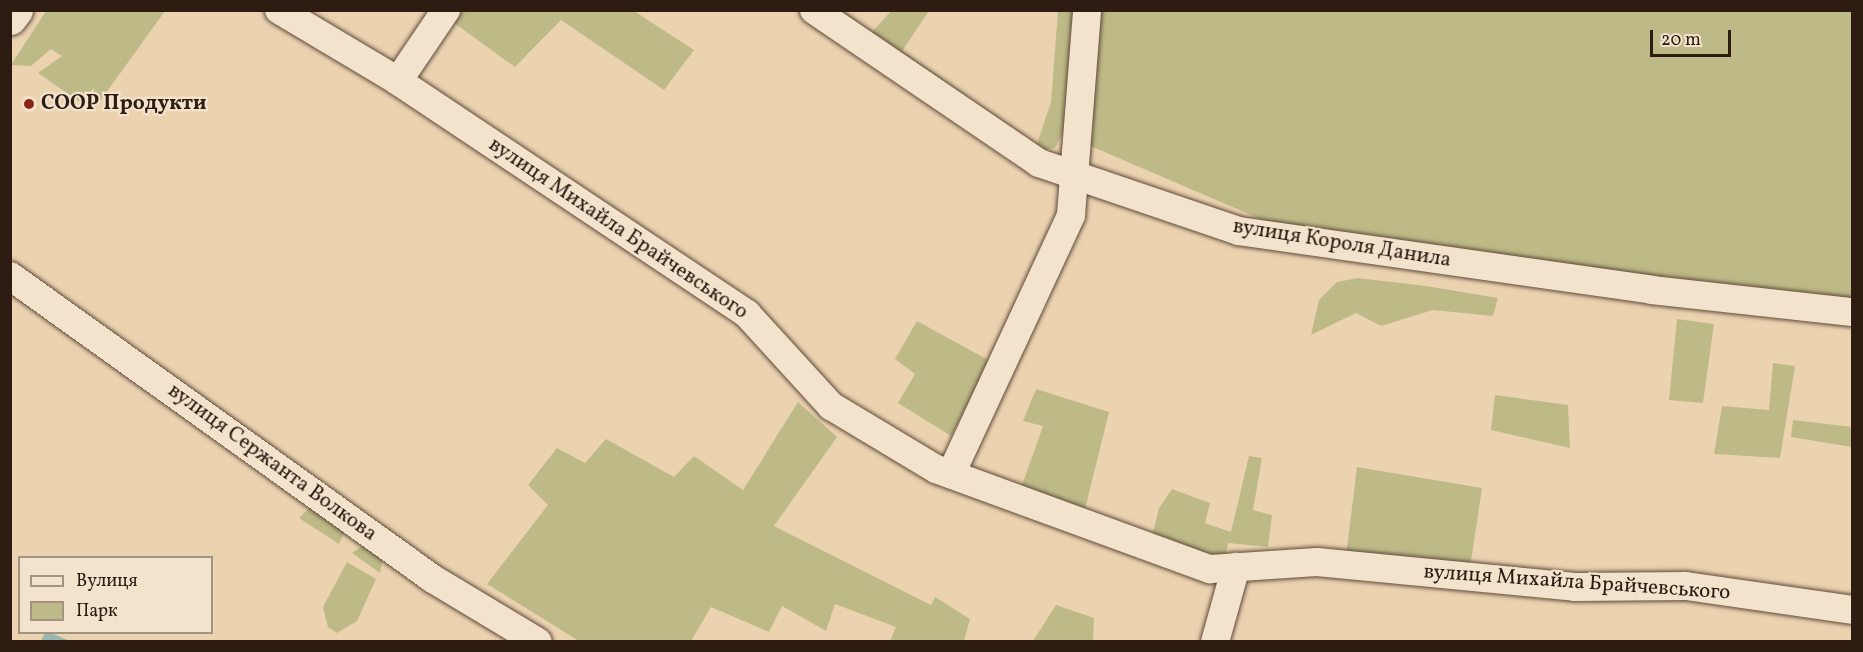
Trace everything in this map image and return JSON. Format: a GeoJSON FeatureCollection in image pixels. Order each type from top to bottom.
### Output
{"type":"FeatureCollection","features":[{"type":"Feature","properties":{"kind":"street"},"geometry":{"type":"LineString","coordinates":[[10,18],[15,10]]}},
{"type":"Feature","properties":{"kind":"street","name":"вулиця Михайла Брайчевського"},"geometry":{"type":"LineString","coordinates":[[279,10],[398,81],[747,314],[831,406],[951,474],[1210,569],[1317,562],[1575,587],[1656,584],[1852,610]]}},
{"type":"Feature","properties":{"kind":"street"},"geometry":{"type":"LineString","coordinates":[[398,81],[446,10]]}},
{"type":"Feature","properties":{"kind":"street","name":"вулиця Короля Данила"},"geometry":{"type":"LineString","coordinates":[[814,10],[1039,163],[1239,231],[1652,290],[1852,312]]}},
{"type":"Feature","properties":{"kind":"street"},"geometry":{"type":"LineString","coordinates":[[951,474],[1071,215],[1070,175],[1087,10]]}},
{"type":"Feature","properties":{"kind":"street","name":"вулиця Сержанта Волкова"},"geometry":{"type":"LineString","coordinates":[[10,276],[434,579],[538,642]]}},
{"type":"Feature","properties":{"kind":"street"},"geometry":{"type":"LineString","coordinates":[[1215,642],[1236,567]]}},
{"type":"Feature","properties":{"kind":"green space"},"geometry":{"type":"Polygon","coordinates":[[[46,11],[165,11],[93,111],[38,73],[62,56],[51,49],[31,66],[11,65],[46,11]]]}},
{"type":"Feature","properties":{"kind":"green space"},"geometry":{"type":"Polygon","coordinates":[[[458,11],[634,11],[694,50],[664,90],[561,20],[515,67],[450,20],[458,11]]]}},
{"type":"Feature","properties":{"kind":"green space"},"geometry":{"type":"Polygon","coordinates":[[[825,11],[844,11],[872,32],[891,11],[929,11],[902,51],[1037,144],[1051,102],[1058,11],[1075,11],[1067,125],[1055,148],[1034,151],[825,11]]]}},
{"type":"Feature","properties":{"kind":"green space"},"geometry":{"type":"Polygon","coordinates":[[[1099,11],[1852,11],[1852,298],[1689,282],[1281,228],[1086,144],[1099,11]]]}},
{"type":"Feature","properties":{"kind":"green space"},"geometry":{"type":"Polygon","coordinates":[[[1358,278],[1498,298],[1493,316],[1433,310],[1381,326],[1356,313],[1311,335],[1319,300],[1337,282],[1358,278]]]}},
{"type":"Feature","properties":{"kind":"green space"},"geometry":{"type":"Polygon","coordinates":[[[1677,319],[1714,324],[1703,403],[1669,400],[1677,319]]]}},
{"type":"Feature","properties":{"kind":"green space"},"geometry":{"type":"Polygon","coordinates":[[[917,321],[990,361],[951,436],[898,403],[915,374],[895,359],[917,321]]]}},
{"type":"Feature","properties":{"kind":"green space"},"geometry":{"type":"Polygon","coordinates":[[[1773,363],[1795,366],[1780,458],[1714,454],[1722,406],[1769,410],[1773,363]]]}},
{"type":"Feature","properties":{"kind":"green space"},"geometry":{"type":"Polygon","coordinates":[[[1036,389],[1109,412],[1084,513],[1021,488],[1043,426],[1023,421],[1036,389]]]}},
{"type":"Feature","properties":{"kind":"green space"},"geometry":{"type":"Polygon","coordinates":[[[1495,395],[1568,405],[1570,448],[1491,430],[1495,395]]]}},
{"type":"Feature","properties":{"kind":"green space"},"geometry":{"type":"Polygon","coordinates":[[[798,402],[837,437],[774,526],[931,605],[935,597],[970,619],[964,641],[890,641],[896,627],[835,604],[826,631],[782,606],[769,632],[711,607],[691,641],[579,641],[487,584],[548,505],[528,485],[557,448],[585,463],[606,439],[674,477],[694,456],[743,490],[798,402]]]}},
{"type":"Feature","properties":{"kind":"green space"},"geometry":{"type":"Polygon","coordinates":[[[1793,420],[1852,427],[1852,447],[1791,437],[1793,420]]]}},
{"type":"Feature","properties":{"kind":"green space"},"geometry":{"type":"Polygon","coordinates":[[[1249,456],[1262,458],[1253,510],[1272,515],[1268,547],[1228,543],[1225,559],[1152,537],[1159,508],[1172,489],[1210,503],[1205,523],[1231,532],[1249,456]]]}},
{"type":"Feature","properties":{"kind":"green space"},"geometry":{"type":"Polygon","coordinates":[[[1357,467],[1482,488],[1470,568],[1346,556],[1357,467]]]}},
{"type":"Feature","properties":{"kind":"green space"},"geometry":{"type":"Polygon","coordinates":[[[310,507],[345,530],[339,544],[299,518],[310,507]]]}},
{"type":"Feature","properties":{"kind":"green space"},"geometry":{"type":"Polygon","coordinates":[[[365,544],[383,558],[380,573],[352,553],[365,544]]]}},
{"type":"Feature","properties":{"kind":"green space"},"geometry":{"type":"Polygon","coordinates":[[[347,562],[376,579],[357,621],[337,633],[328,627],[323,607],[347,562]]]}},
{"type":"Feature","properties":{"kind":"green space"},"geometry":{"type":"Polygon","coordinates":[[[1056,605],[1094,618],[1093,641],[1033,641],[1056,605]]]}},
{"type":"Feature","properties":{"kind":"water"},"geometry":{"type":"Polygon","coordinates":[[[44,634],[53,634],[70,641],[41,641],[44,634]]]}},
{"type":"Feature","properties":{"kind":"place","name":"СООР Продукти"},"geometry":{"type":"Point","coordinates":[29,104]}}]}
